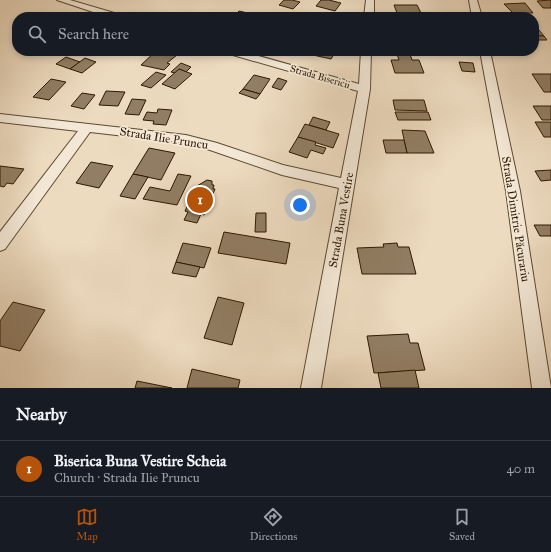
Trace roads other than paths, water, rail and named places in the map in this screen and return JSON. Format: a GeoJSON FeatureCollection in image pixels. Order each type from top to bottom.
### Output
{"type":"FeatureCollection","features":[{"type":"Feature","properties":{"kind":"street"},"geometry":{"type":"LineString","coordinates":[[61,0],[101,12]]}},
{"type":"Feature","properties":{"kind":"street"},"geometry":{"type":"LineString","coordinates":[[369,12],[370,0]]}},
{"type":"Feature","properties":{"kind":"street"},"geometry":{"type":"LineString","coordinates":[[473,0],[476,12]]}},
{"type":"Feature","properties":{"kind":"street","name":"Strada Bisericii"},"geometry":{"type":"LineString","coordinates":[[248,56],[364,89]]}},
{"type":"Feature","properties":{"kind":"street","name":"Strada Buna Vestire"},"geometry":{"type":"LineString","coordinates":[[312,388],[364,89],[366,56]]}},
{"type":"Feature","properties":{"kind":"street","name":"Strada Dimitrie Păcurariu"},"geometry":{"type":"LineString","coordinates":[[486,56],[513,191],[542,388]]}},
{"type":"Feature","properties":{"kind":"street","name":"Strada Ilie Pruncu"},"geometry":{"type":"LineString","coordinates":[[0,118],[88,127],[199,142],[282,170],[348,185]]}},
{"type":"Feature","properties":{"kind":"street"},"geometry":{"type":"LineString","coordinates":[[0,244],[88,127]]}},
{"type":"Feature","properties":{"kind":"place","name":"Biserica Buna Vestire Scheia"},"geometry":{"type":"Point","coordinates":[200,200]}}]}
